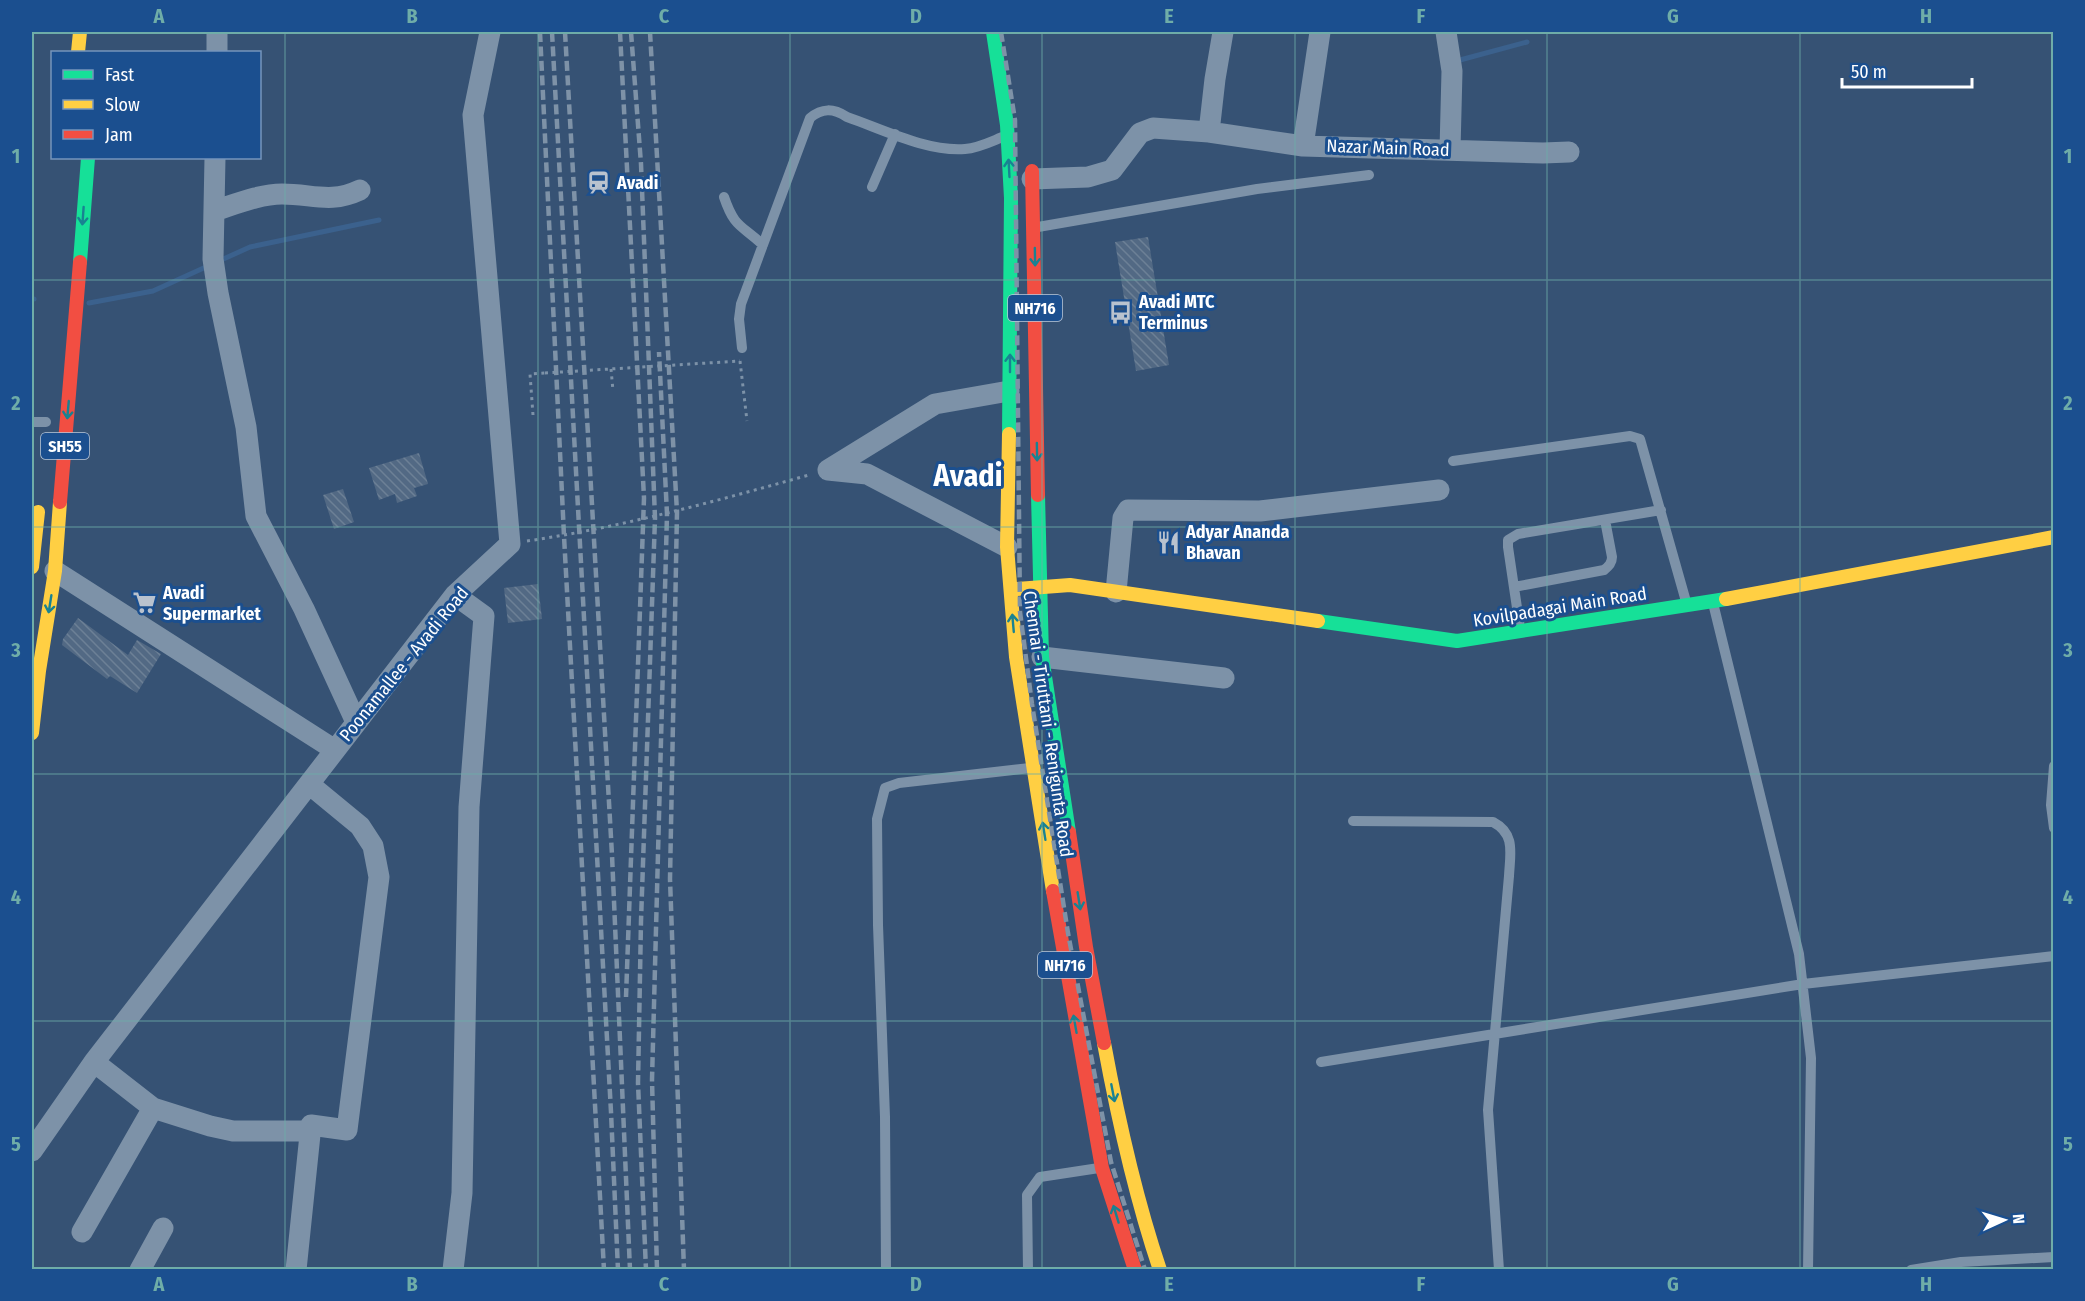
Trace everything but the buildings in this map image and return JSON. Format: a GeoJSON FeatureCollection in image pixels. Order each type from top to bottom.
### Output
{"type":"FeatureCollection","features":[{"type":"Feature","properties":{"kind":"main road"},"geometry":{"type":"LineString","coordinates":[[78,51],[80,32]]}},
{"type":"Feature","properties":{"kind":"main road","name":"Chennai - Tiruttani - Renigunta Road"},"geometry":{"type":"LineString","coordinates":[[993,32],[1008,135],[1011,230],[1007,547],[1016,657],[1059,933],[1102,1168],[1135,1269]]}},
{"type":"Feature","properties":{"kind":"main road","name":"Chennai - Tiruttani - Renigunta Road"},"geometry":{"type":"LineString","coordinates":[[1032,157],[1042,657],[1086,948],[1116,1109],[1147,1232],[1160,1269]]}},
{"type":"Feature","properties":{"kind":"main road","name":"SH55"},"geometry":{"type":"LineString","coordinates":[[32,733],[35,670],[55,571],[88,159]]}},
{"type":"Feature","properties":{"kind":"main road"},"geometry":{"type":"LineString","coordinates":[[32,567],[39,503]]}},
{"type":"Feature","properties":{"kind":"main road","name":"Kovilpadagai Main Road"},"geometry":{"type":"LineString","coordinates":[[1010,590],[1070,585],[1457,641],[1712,602],[2054,537]]}},
{"type":"Feature","properties":{"kind":"street"},"geometry":{"type":"LineString","coordinates":[[217,32],[217,51]]}},
{"type":"Feature","properties":{"kind":"street"},"geometry":{"type":"LineString","coordinates":[[490,32],[473,115],[510,544]]}},
{"type":"Feature","properties":{"kind":"street"},"geometry":{"type":"LineString","coordinates":[[1209,132],[1223,32]]}},
{"type":"Feature","properties":{"kind":"street"},"geometry":{"type":"LineString","coordinates":[[1303,146],[1320,32]]}},
{"type":"Feature","properties":{"kind":"street"},"geometry":{"type":"LineString","coordinates":[[1446,32],[1452,71],[1450,150]]}},
{"type":"Feature","properties":{"kind":"street","name":"Nazar Main Road"},"geometry":{"type":"LineString","coordinates":[[1032,179],[1088,177],[1112,170],[1140,133],[1153,128],[1209,132],[1303,146],[1569,152]]}},
{"type":"Feature","properties":{"kind":"street"},"geometry":{"type":"LineString","coordinates":[[215,159],[213,259],[246,427],[256,516],[304,609],[356,722]]}},
{"type":"Feature","properties":{"kind":"street"},"geometry":{"type":"LineString","coordinates":[[214,211],[281,194],[306,197],[345,197],[360,190]]}},
{"type":"Feature","properties":{"kind":"street"},"geometry":{"type":"LineString","coordinates":[[828,470],[935,404],[1009,391]]}},
{"type":"Feature","properties":{"kind":"street"},"geometry":{"type":"LineString","coordinates":[[828,470],[867,474],[1007,547]]}},
{"type":"Feature","properties":{"kind":"street"},"geometry":{"type":"LineString","coordinates":[[1116,592],[1123,518],[1128,510],[1260,511],[1439,490]]}},
{"type":"Feature","properties":{"kind":"street","name":"Poonamallee - Avadi Road"},"geometry":{"type":"LineString","coordinates":[[32,1150],[94,1062],[455,595],[510,544]]}},
{"type":"Feature","properties":{"kind":"street"},"geometry":{"type":"LineString","coordinates":[[55,571],[334,750]]}},
{"type":"Feature","properties":{"kind":"street"},"geometry":{"type":"LineString","coordinates":[[453,1269],[462,1193],[469,807],[484,616],[455,595]]}},
{"type":"Feature","properties":{"kind":"street"},"geometry":{"type":"LineString","coordinates":[[1042,657],[1224,678]]}},
{"type":"Feature","properties":{"kind":"street"},"geometry":{"type":"LineString","coordinates":[[296,1269],[311,1125],[347,1130],[379,877],[373,846],[360,826],[309,784]]}},
{"type":"Feature","properties":{"kind":"street"},"geometry":{"type":"LineString","coordinates":[[94,1062],[153,1108],[233,1131],[310,1131]]}},
{"type":"Feature","properties":{"kind":"street"},"geometry":{"type":"LineString","coordinates":[[82,1232],[153,1108]]}},
{"type":"Feature","properties":{"kind":"street"},"geometry":{"type":"LineString","coordinates":[[140,1269],[163,1228]]}},
{"type":"Feature","properties":{"kind":"lane"},"geometry":{"type":"LineString","coordinates":[[741,348],[739,320],[741,303],[810,118],[817,112],[830,110],[924,144],[952,149],[967,149],[984,145],[1008,135]]}},
{"type":"Feature","properties":{"kind":"lane"},"geometry":{"type":"LineString","coordinates":[[872,187],[895,134]]}},
{"type":"Feature","properties":{"kind":"lane"},"geometry":{"type":"LineString","coordinates":[[1011,230],[1257,189],[1369,175]]}},
{"type":"Feature","properties":{"kind":"lane"},"geometry":{"type":"LineString","coordinates":[[724,197],[731,218],[742,230],[763,245]]}},
{"type":"Feature","properties":{"kind":"lane"},"geometry":{"type":"LineString","coordinates":[[32,422],[46,422]]}},
{"type":"Feature","properties":{"kind":"lane"},"geometry":{"type":"LineString","coordinates":[[1453,461],[1635,437],[1640,439],[1687,605]]}},
{"type":"Feature","properties":{"kind":"lane"},"geometry":{"type":"LineString","coordinates":[[1521,631],[1508,547],[1508,540],[1511,537],[1661,510]]}},
{"type":"Feature","properties":{"kind":"lane"},"geometry":{"type":"LineString","coordinates":[[1514,588],[1604,570],[1612,562],[1605,520]]}},
{"type":"Feature","properties":{"kind":"lane"},"geometry":{"type":"LineString","coordinates":[[1712,602],[1800,954],[1811,1058],[1808,1269]]}},
{"type":"Feature","properties":{"kind":"lane"},"geometry":{"type":"LineString","coordinates":[[886,1269],[885,1117],[878,925],[877,819],[885,788],[898,783],[1058,764]]}},
{"type":"Feature","properties":{"kind":"lane"},"geometry":{"type":"LineString","coordinates":[[2054,766],[2051,805],[2054,828]]}},
{"type":"Feature","properties":{"kind":"lane"},"geometry":{"type":"LineString","coordinates":[[1353,821],[1493,822],[1504,828],[1510,839],[1509,876],[1488,1110],[1499,1269]]}},
{"type":"Feature","properties":{"kind":"lane"},"geometry":{"type":"LineString","coordinates":[[1322,1062],[1803,984],[2054,956]]}},
{"type":"Feature","properties":{"kind":"lane"},"geometry":{"type":"LineString","coordinates":[[1028,1269],[1027,1195],[1040,1177],[1102,1168]]}},
{"type":"Feature","properties":{"kind":"lane"},"geometry":{"type":"LineString","coordinates":[[1911,1269],[1960,1262],[2054,1257]]}},
{"type":"Feature","properties":{"kind":"path"},"geometry":{"type":"LineString","coordinates":[[532,415],[530,374],[740,361],[747,421]]}},
{"type":"Feature","properties":{"kind":"path"},"geometry":{"type":"LineString","coordinates":[[611,369],[613,391]]}},
{"type":"Feature","properties":{"kind":"path"},"geometry":{"type":"LineString","coordinates":[[510,544],[580,534],[593,529],[655,518],[828,470]]}},
{"type":"Feature","properties":{"kind":"waterway"},"geometry":{"type":"LineString","coordinates":[[1460,60],[1527,42]]}},
{"type":"Feature","properties":{"kind":"waterway"},"geometry":{"type":"LineString","coordinates":[[219,261],[250,247],[379,220]]}},
{"type":"Feature","properties":{"kind":"waterway"},"geometry":{"type":"LineString","coordinates":[[89,303],[153,291],[208,266]]}},
{"type":"Feature","properties":{"kind":"railway"},"geometry":{"type":"LineString","coordinates":[[540,32],[564,536],[604,1270]]}},
{"type":"Feature","properties":{"kind":"railway"},"geometry":{"type":"LineString","coordinates":[[552,32],[618,1270]]}},
{"type":"Feature","properties":{"kind":"railway"},"geometry":{"type":"LineString","coordinates":[[565,32],[612,855],[630,1270]]}},
{"type":"Feature","properties":{"kind":"railway"},"geometry":{"type":"LineString","coordinates":[[620,32],[644,498],[626,997]]}},
{"type":"Feature","properties":{"kind":"railway"},"geometry":{"type":"LineString","coordinates":[[631,32],[641,164],[655,518],[641,921],[638,1083],[646,1270]]}},
{"type":"Feature","properties":{"kind":"railway"},"geometry":{"type":"LineString","coordinates":[[650,32],[677,512],[670,879],[684,1270]]}},
{"type":"Feature","properties":{"kind":"railway"},"geometry":{"type":"LineString","coordinates":[[1001,32],[1015,120],[1020,612],[1068,933],[1111,1162],[1145,1270]]}},
{"type":"Feature","properties":{"kind":"railway"},"geometry":{"type":"LineString","coordinates":[[657,1270],[652,1080],[667,514],[659,352]]}},
{"type":"Feature","properties":{"kind":"traffic: fast"},"geometry":{"type":"LineString","coordinates":[[993,32],[1007,125],[1011,198],[1009,434]]}},
{"type":"Feature","properties":{"kind":"traffic: fast"},"geometry":{"type":"LineString","coordinates":[[80,262],[88,159]]}},
{"type":"Feature","properties":{"kind":"traffic: fast"},"geometry":{"type":"LineString","coordinates":[[1038,495],[1042,657],[1069,832]]}},
{"type":"Feature","properties":{"kind":"traffic: fast"},"geometry":{"type":"LineString","coordinates":[[1318,621],[1457,641],[1726,599]]}},
{"type":"Feature","properties":{"kind":"traffic: slow"},"geometry":{"type":"LineString","coordinates":[[78,51],[80,32]]}},
{"type":"Feature","properties":{"kind":"traffic: slow"},"geometry":{"type":"LineString","coordinates":[[1009,434],[1007,547],[1016,657],[1053,891]]}},
{"type":"Feature","properties":{"kind":"traffic: slow"},"geometry":{"type":"LineString","coordinates":[[32,733],[55,571],[60,502]]}},
{"type":"Feature","properties":{"kind":"traffic: slow"},"geometry":{"type":"LineString","coordinates":[[32,567],[38,512]]}},
{"type":"Feature","properties":{"kind":"traffic: slow"},"geometry":{"type":"LineString","coordinates":[[1726,599],[2054,537]]}},
{"type":"Feature","properties":{"kind":"traffic: slow"},"geometry":{"type":"LineString","coordinates":[[1017,589],[1070,585],[1318,621]]}},
{"type":"Feature","properties":{"kind":"traffic: slow"},"geometry":{"type":"LineString","coordinates":[[1104,1043],[1128,1157],[1160,1270]]}},
{"type":"Feature","properties":{"kind":"traffic: jam"},"geometry":{"type":"LineString","coordinates":[[1032,171],[1038,495]]}},
{"type":"Feature","properties":{"kind":"traffic: jam"},"geometry":{"type":"LineString","coordinates":[[60,502],[80,262]]}},
{"type":"Feature","properties":{"kind":"traffic: jam"},"geometry":{"type":"LineString","coordinates":[[1069,832],[1086,947],[1104,1043]]}},
{"type":"Feature","properties":{"kind":"traffic: jam"},"geometry":{"type":"LineString","coordinates":[[1053,891],[1102,1168],[1135,1270]]}},
{"type":"Feature","properties":{"kind":"place","name":"Avadi"},"geometry":{"type":"Point","coordinates":[599,183]}},
{"type":"Feature","properties":{"kind":"place","name":"Avadi MTC Terminus"},"geometry":{"type":"Point","coordinates":[1121,312]}},
{"type":"Feature","properties":{"kind":"place","name":"Adyar Ananda Bhavan"},"geometry":{"type":"Point","coordinates":[1168,542]}},
{"type":"Feature","properties":{"kind":"place","name":"Avadi Supermarket"},"geometry":{"type":"Point","coordinates":[145,603]}},
{"type":"Feature","properties":{"kind":"district","name":"Avadi"},"geometry":{"type":"Point","coordinates":[968,476]}}]}
